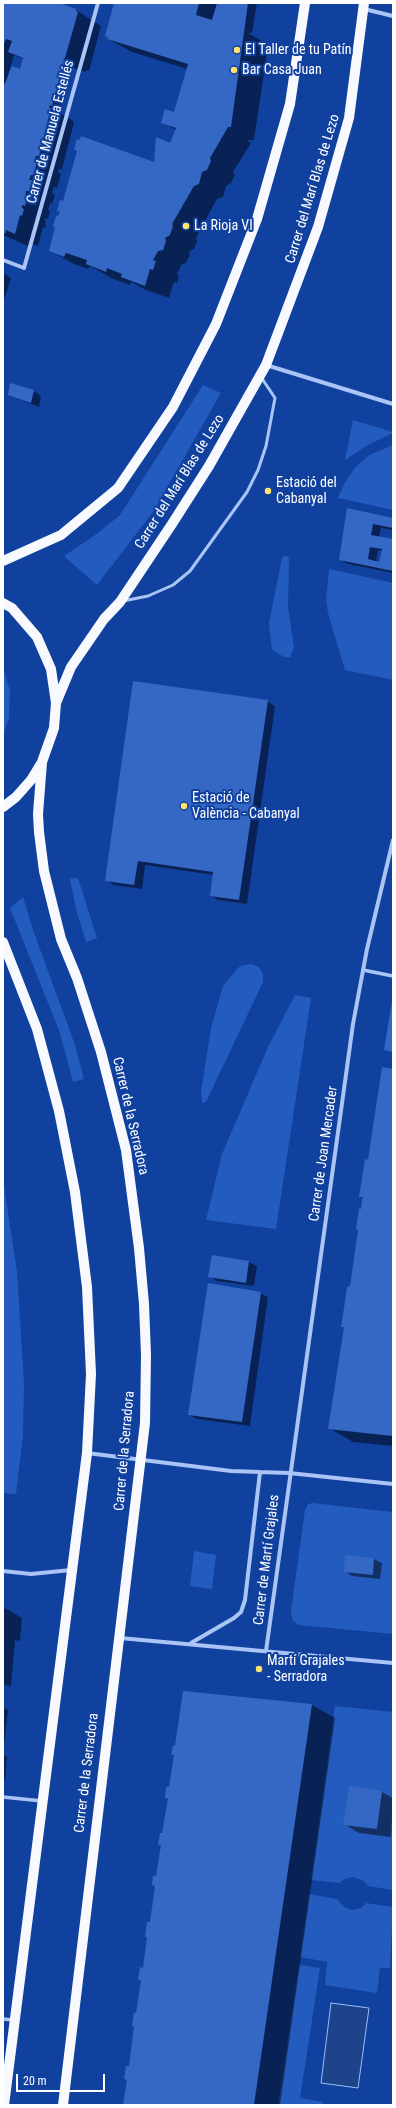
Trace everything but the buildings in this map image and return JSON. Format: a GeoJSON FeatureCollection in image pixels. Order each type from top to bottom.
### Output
{"type":"FeatureCollection","features":[{"type":"Feature","properties":{"kind":"main road"},"geometry":{"type":"LineString","coordinates":[[3,561],[61,535],[118,488],[173,407],[216,324],[256,219],[290,104],[305,3]]}},
{"type":"Feature","properties":{"kind":"main road","name":"Carrer del Marí Blas de Lezo"},"geometry":{"type":"LineString","coordinates":[[56,703],[71,667],[104,619],[120,602],[209,466],[266,365],[318,228],[349,118],[364,6]]}},
{"type":"Feature","properties":{"kind":"main road"},"geometry":{"type":"LineString","coordinates":[[3,602],[12,608],[37,637],[51,669],[56,703],[54,728],[42,762],[31,780],[16,797],[3,807]]}},
{"type":"Feature","properties":{"kind":"main road","name":"Carrer de la Serradora"},"geometry":{"type":"LineString","coordinates":[[42,762],[38,820],[44,871],[61,938],[77,978],[113,1098],[126,1150],[133,1198],[144,1304],[146,1355],[145,1423],[120,1638],[111,1694],[63,2105]]}},
{"type":"Feature","properties":{"kind":"main road"},"geometry":{"type":"LineString","coordinates":[[3,942],[38,1029],[59,1111],[75,1192],[87,1287],[91,1374],[87,1453],[4,2105]]}},
{"type":"Feature","properties":{"kind":"street","name":"Carrer de Manuela Estellés"},"geometry":{"type":"LineString","coordinates":[[3,260],[24,268],[98,3]]}},
{"type":"Feature","properties":{"kind":"street"},"geometry":{"type":"LineString","coordinates":[[364,6],[393,16]]}},
{"type":"Feature","properties":{"kind":"street"},"geometry":{"type":"LineString","coordinates":[[266,365],[393,404]]}},
{"type":"Feature","properties":{"kind":"street","name":"Carrer de Joan Mercader"},"geometry":{"type":"LineString","coordinates":[[289,1473],[353,1024],[363,970],[393,840]]}},
{"type":"Feature","properties":{"kind":"street"},"geometry":{"type":"LineString","coordinates":[[363,970],[393,976]]}},
{"type":"Feature","properties":{"kind":"street"},"geometry":{"type":"LineString","coordinates":[[87,1453],[231,1471],[289,1473],[393,1484]]}},
{"type":"Feature","properties":{"kind":"street","name":"Carrer de Martí Grajales"},"geometry":{"type":"LineString","coordinates":[[190,1644],[234,1618],[241,1612],[246,1600],[260,1472]]}},
{"type":"Feature","properties":{"kind":"street","name":"Carrer de Martí Grajales"},"geometry":{"type":"LineString","coordinates":[[266,1651],[289,1473]]}},
{"type":"Feature","properties":{"kind":"street"},"geometry":{"type":"LineString","coordinates":[[3,1571],[31,1574],[71,1570]]}},
{"type":"Feature","properties":{"kind":"street"},"geometry":{"type":"LineString","coordinates":[[120,1638],[393,1663]]}},
{"type":"Feature","properties":{"kind":"street"},"geometry":{"type":"LineString","coordinates":[[3,1797],[42,1801]]}},
{"type":"Feature","properties":{"kind":"street"},"geometry":{"type":"LineString","coordinates":[[3,2019],[15,2020]]}},
{"type":"Feature","properties":{"kind":"lane"},"geometry":{"type":"LineString","coordinates":[[120,602],[148,596],[173,585],[190,571],[247,492],[258,470],[266,446],[275,398],[260,375]]}},
{"type":"Feature","properties":{"kind":"shaded area"},"geometry":{"type":"Polygon","coordinates":[[[203,385],[221,393],[153,512],[97,585],[64,556],[98,533],[120,515],[203,385]]]}},
{"type":"Feature","properties":{"kind":"shaded area"},"geometry":{"type":"Polygon","coordinates":[[[353,420],[393,433],[366,446],[345,460],[353,420]]]}},
{"type":"Feature","properties":{"kind":"shaded area"},"geometry":{"type":"Polygon","coordinates":[[[393,445],[393,510],[338,498],[345,482],[355,468],[369,455],[393,445]]]}},
{"type":"Feature","properties":{"kind":"shaded area"},"geometry":{"type":"Polygon","coordinates":[[[284,556],[288,556],[289,559],[288,608],[294,648],[290,657],[284,657],[272,650],[269,623],[282,558],[284,556]]]}},
{"type":"Feature","properties":{"kind":"shaded area"},"geometry":{"type":"Polygon","coordinates":[[[329,569],[393,583],[393,680],[345,670],[328,613],[326,599],[329,569]]]}},
{"type":"Feature","properties":{"kind":"shaded area"},"geometry":{"type":"Polygon","coordinates":[[[3,667],[10,691],[9,718],[3,735],[3,667]]]}},
{"type":"Feature","properties":{"kind":"shaded area"},"geometry":{"type":"Polygon","coordinates":[[[78,878],[97,938],[86,942],[76,909],[70,879],[78,878]]]}},
{"type":"Feature","properties":{"kind":"shaded area"},"geometry":{"type":"Polygon","coordinates":[[[23,897],[33,930],[75,1045],[84,1079],[73,1082],[60,1033],[10,908],[23,897]]]}},
{"type":"Feature","properties":{"kind":"shaded area"},"geometry":{"type":"Polygon","coordinates":[[[251,964],[259,967],[263,974],[263,982],[206,1102],[202,1103],[201,1092],[211,1028],[223,986],[240,966],[251,964]]]}},
{"type":"Feature","properties":{"kind":"shaded area"},"geometry":{"type":"Polygon","coordinates":[[[295,995],[311,998],[276,1229],[206,1220],[222,1154],[268,1047],[295,995]]]}},
{"type":"Feature","properties":{"kind":"shaded area"},"geometry":{"type":"Polygon","coordinates":[[[3,1179],[17,1272],[24,1383],[23,1435],[16,1494],[3,1493],[3,1179]]]}},
{"type":"Feature","properties":{"kind":"shaded area"},"geometry":{"type":"Polygon","coordinates":[[[313,1503],[393,1512],[393,1634],[299,1625],[293,1621],[291,1613],[305,1510],[308,1504],[313,1503]]]}},
{"type":"Feature","properties":{"kind":"shaded area"},"geometry":{"type":"Polygon","coordinates":[[[194,1551],[216,1555],[212,1589],[190,1586],[194,1551]]]}},
{"type":"Feature","properties":{"kind":"shaded area"},"geometry":{"type":"Polygon","coordinates":[[[335,1706],[393,1712],[393,1890],[368,1886],[364,1881],[353,1877],[345,1879],[339,1883],[311,1880],[335,1706]]]}},
{"type":"Feature","properties":{"kind":"shaded area"},"geometry":{"type":"Polygon","coordinates":[[[309,1894],[337,1899],[344,1907],[352,1910],[361,1908],[366,1903],[393,1907],[390,1968],[380,1968],[377,1993],[325,1985],[327,1962],[300,1957],[309,1894]]]}},
{"type":"Feature","properties":{"kind":"shaded area"},"geometry":{"type":"Polygon","coordinates":[[[299,1965],[320,1968],[300,2098],[323,2102],[323,2105],[278,2105],[299,1965]]]}},
{"type":"Feature","properties":{"kind":"shaded area"},"geometry":{"type":"Polygon","coordinates":[[[331,2003],[369,2008],[358,2088],[321,2083],[331,2003]]]}},
{"type":"Feature","properties":{"kind":"place","name":"El Taller de tu Patín"},"geometry":{"type":"Point","coordinates":[237,50]}},
{"type":"Feature","properties":{"kind":"place","name":"Bar Casa Juan"},"geometry":{"type":"Point","coordinates":[234,70]}},
{"type":"Feature","properties":{"kind":"place","name":"La Rioja VI"},"geometry":{"type":"Point","coordinates":[186,226]}},
{"type":"Feature","properties":{"kind":"place","name":"Estació del Cabanyal"},"geometry":{"type":"Point","coordinates":[268,491]}},
{"type":"Feature","properties":{"kind":"place","name":"Estació de València - Cabanyal"},"geometry":{"type":"Point","coordinates":[184,806]}},
{"type":"Feature","properties":{"kind":"place","name":"Martí Grajales - Serradora"},"geometry":{"type":"Point","coordinates":[259,1669]}}]}
